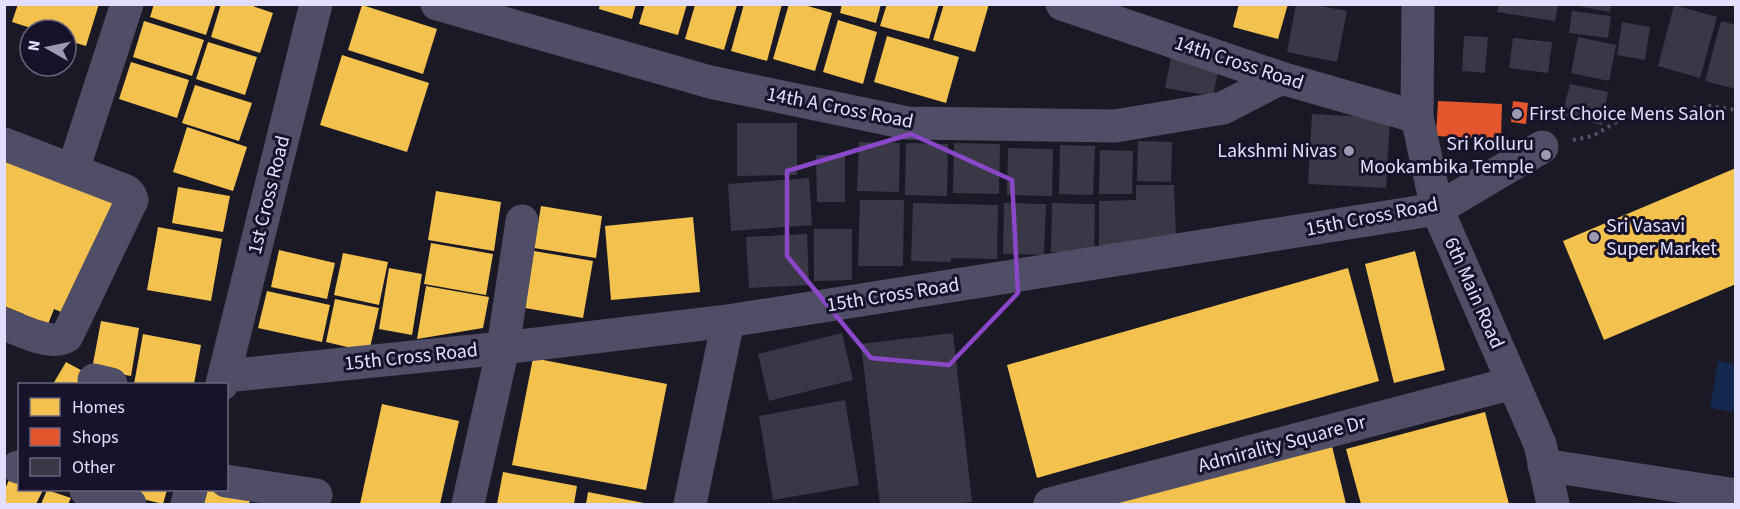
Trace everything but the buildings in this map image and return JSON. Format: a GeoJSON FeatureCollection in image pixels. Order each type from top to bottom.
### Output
{"type":"FeatureCollection","features":[{"type":"Feature","properties":{"kind":"street"},"geometry":{"type":"LineString","coordinates":[[73,170],[127,4]]}},
{"type":"Feature","properties":{"kind":"street","name":"1st Cross Road"},"geometry":{"type":"LineString","coordinates":[[223,380],[316,4]]}},
{"type":"Feature","properties":{"kind":"street","name":"14th A Cross Road"},"geometry":{"type":"LineString","coordinates":[[437,4],[710,82],[907,123],[1115,126],[1223,108],[1281,78]]}},
{"type":"Feature","properties":{"kind":"street","name":"14th Cross Road"},"geometry":{"type":"LineString","coordinates":[[1062,4],[1281,78],[1416,117]]}},
{"type":"Feature","properties":{"kind":"street","name":"6th Main Road"},"geometry":{"type":"LineString","coordinates":[[1419,4],[1416,117],[1437,209],[1540,444],[1553,504]]}},
{"type":"Feature","properties":{"kind":"street"},"geometry":{"type":"LineString","coordinates":[[4,144],[126,191],[132,200],[67,336],[63,340],[51,341],[4,324]]}},
{"type":"Feature","properties":{"kind":"street","name":"15th Cross Road"},"geometry":{"type":"LineString","coordinates":[[223,380],[728,321],[1437,209],[1542,147]]}},
{"type":"Feature","properties":{"kind":"street"},"geometry":{"type":"LineString","coordinates":[[468,504],[503,348],[522,221]]}},
{"type":"Feature","properties":{"kind":"street"},"geometry":{"type":"LineString","coordinates":[[690,504],[728,321]]}},
{"type":"Feature","properties":{"kind":"street","name":"Admirality Square Dr"},"geometry":{"type":"LineString","coordinates":[[1050,504],[1513,383]]}},
{"type":"Feature","properties":{"kind":"street"},"geometry":{"type":"LineString","coordinates":[[1544,465],[1618,490],[1736,495]]}},
{"type":"Feature","properties":{"kind":"street"},"geometry":{"type":"LineString","coordinates":[[228,481],[316,495]]}},
{"type":"Feature","properties":{"kind":"street"},"geometry":{"type":"LineString","coordinates":[[92,491],[130,504]]}},
{"type":"Feature","properties":{"kind":"path"},"geometry":{"type":"LineString","coordinates":[[1542,147],[1593,136],[1633,112],[1710,106],[1736,110]]}},
{"type":"Feature","properties":{"kind":"highlighted area"},"geometry":{"type":"Polygon","coordinates":[[[911,134],[1012,180],[1018,293],[949,365],[871,358],[787,256],[787,171],[911,134]]]}},
{"type":"Feature","properties":{"kind":"water"},"geometry":{"type":"Polygon","coordinates":[[[1718,361],[1735,364],[1735,412],[1710,408],[1718,361]]]}},
{"type":"Feature","properties":{"kind":"place","name":"First Choice Mens Salon"},"geometry":{"type":"Point","coordinates":[1517,114]}},
{"type":"Feature","properties":{"kind":"place","name":"Lakshmi Nivas"},"geometry":{"type":"Point","coordinates":[1349,151]}},
{"type":"Feature","properties":{"kind":"place","name":"Sri Kolluru Mookambika Temple"},"geometry":{"type":"Point","coordinates":[1546,155]}},
{"type":"Feature","properties":{"kind":"place","name":"Sri Vasavi Super Market"},"geometry":{"type":"Point","coordinates":[1594,237]}}]}
